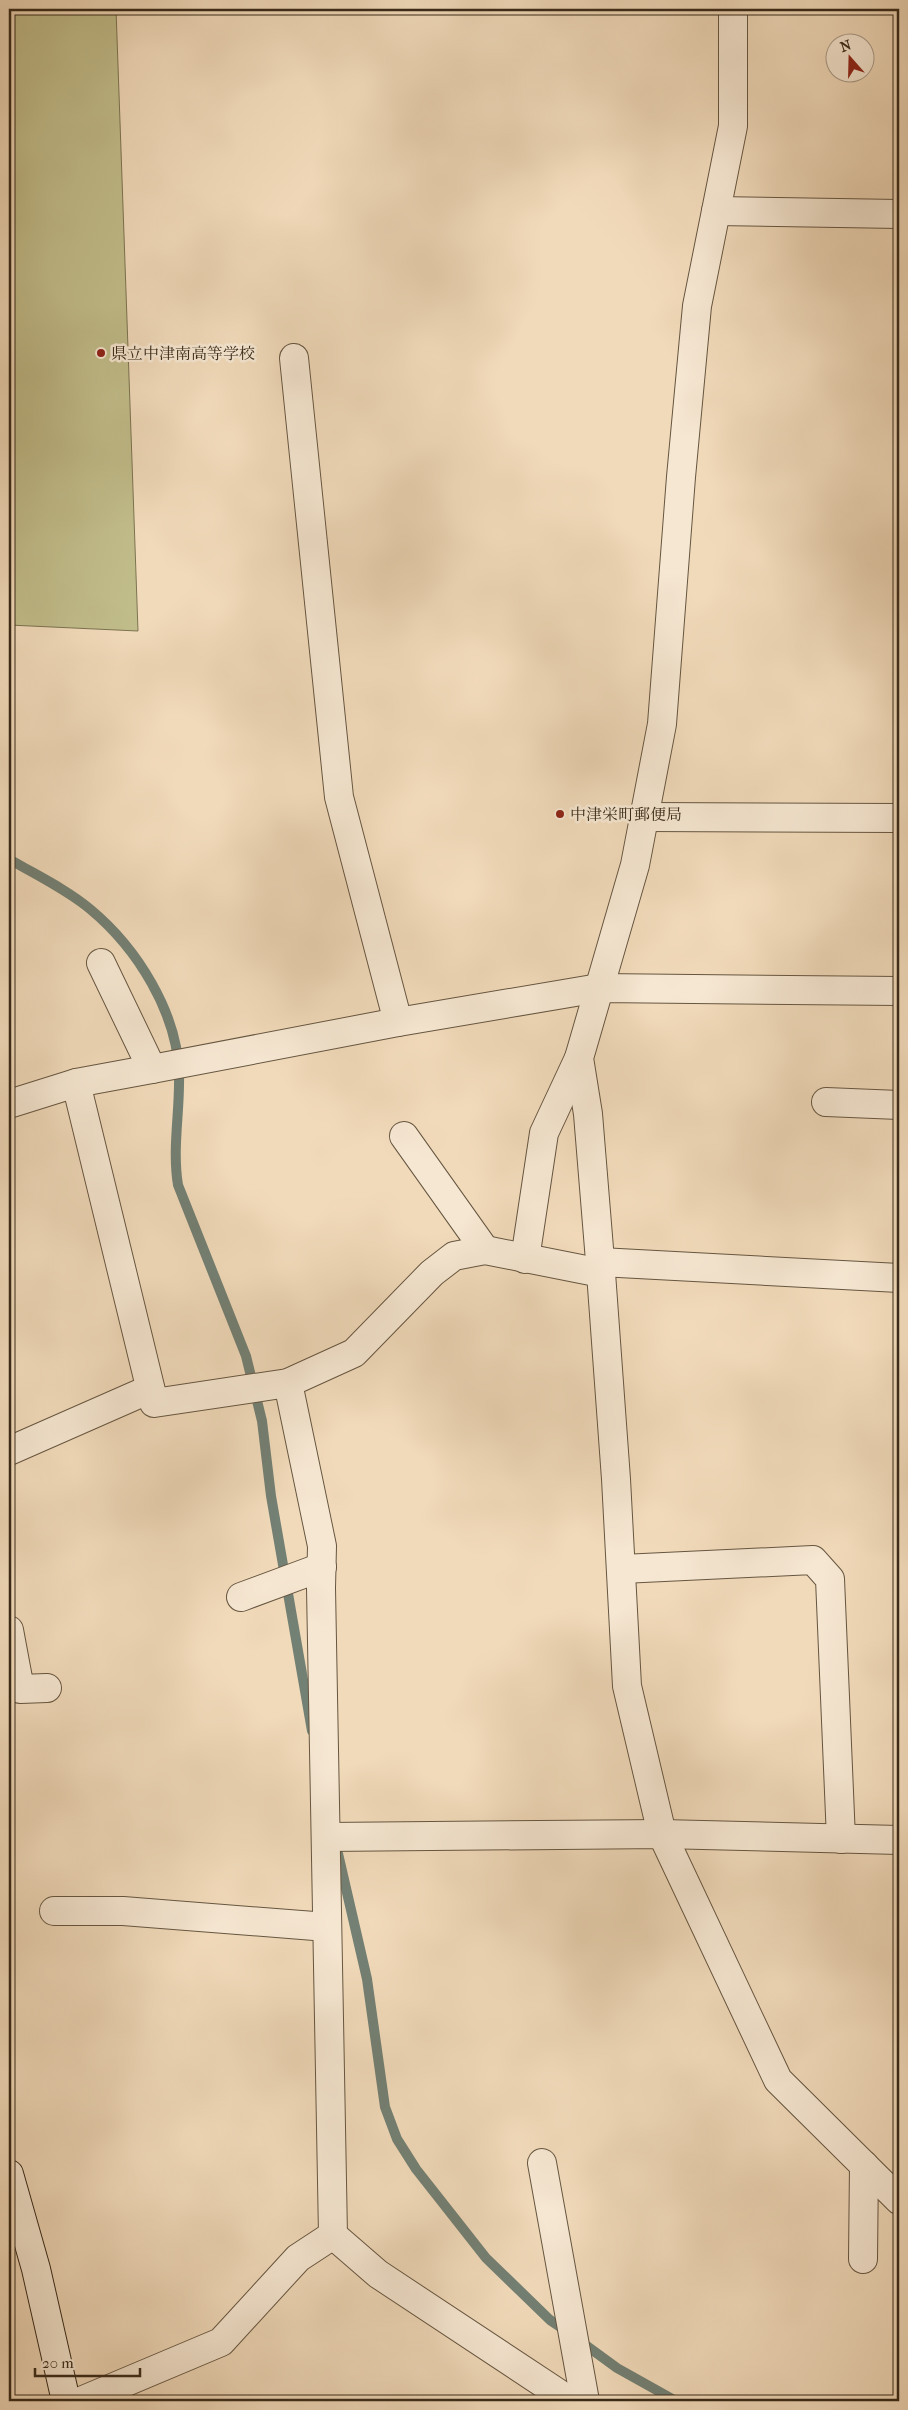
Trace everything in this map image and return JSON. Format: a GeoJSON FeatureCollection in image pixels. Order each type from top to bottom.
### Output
{"type":"FeatureCollection","features":[{"type":"Feature","properties":{"kind":"street"},"geometry":{"type":"LineString","coordinates":[[525,1258],[544,1132],[579,1058],[635,865],[662,724],[680,477],[697,306],[733,126],[733,9]]}},
{"type":"Feature","properties":{"kind":"street"},"geometry":{"type":"LineString","coordinates":[[716,211],[899,214]]}},
{"type":"Feature","properties":{"kind":"street"},"geometry":{"type":"LineString","coordinates":[[294,358],[339,797],[398,1022]]}},
{"type":"Feature","properties":{"kind":"street"},"geometry":{"type":"LineString","coordinates":[[645,818],[899,818]]}},
{"type":"Feature","properties":{"kind":"street"},"geometry":{"type":"LineString","coordinates":[[101,963],[152,1069]]}},
{"type":"Feature","properties":{"kind":"street"},"geometry":{"type":"LineString","coordinates":[[9,1104],[76,1083],[398,1022],[599,988],[899,991]]}},
{"type":"Feature","properties":{"kind":"street"},"geometry":{"type":"LineString","coordinates":[[579,1058],[588,1114],[622,1569],[628,1686],[662,1834],[778,2080],[899,2200]]}},
{"type":"Feature","properties":{"kind":"street"},"geometry":{"type":"LineString","coordinates":[[76,1083],[154,1402],[288,1383],[354,1353],[432,1272],[454,1256],[485,1250],[525,1258],[600,1268],[899,1278]]}},
{"type":"Feature","properties":{"kind":"street"},"geometry":{"type":"LineString","coordinates":[[826,1102],[899,1105]]}},
{"type":"Feature","properties":{"kind":"street"},"geometry":{"type":"LineString","coordinates":[[404,1136],[485,1250]]}},
{"type":"Feature","properties":{"kind":"street"},"geometry":{"type":"LineString","coordinates":[[288,1383],[322,1546],[333,2235],[378,2274],[570,2401]]}},
{"type":"Feature","properties":{"kind":"street"},"geometry":{"type":"LineString","coordinates":[[9,1451],[150,1389]]}},
{"type":"Feature","properties":{"kind":"street"},"geometry":{"type":"LineString","coordinates":[[622,1569],[813,1560],[830,1579],[841,1839]]}},
{"type":"Feature","properties":{"kind":"street"},"geometry":{"type":"LineString","coordinates":[[242,1597],[322,1566]]}},
{"type":"Feature","properties":{"kind":"street"},"geometry":{"type":"LineString","coordinates":[[9,1630],[20,1689],[47,1688]]}},
{"type":"Feature","properties":{"kind":"street"},"geometry":{"type":"LineString","coordinates":[[326,1837],[662,1834],[899,1840]]}},
{"type":"Feature","properties":{"kind":"street"},"geometry":{"type":"LineString","coordinates":[[54,1911],[123,1911],[328,1927]]}},
{"type":"Feature","properties":{"kind":"street"},"geometry":{"type":"LineString","coordinates":[[542,2163],[585,2401]]}},
{"type":"Feature","properties":{"kind":"street"},"geometry":{"type":"LineString","coordinates":[[864,2165],[864,2259]]}},
{"type":"Feature","properties":{"kind":"street"},"geometry":{"type":"LineString","coordinates":[[9,2174],[38,2279],[66,2401]]}},
{"type":"Feature","properties":{"kind":"street"},"geometry":{"type":"LineString","coordinates":[[82,2401],[221,2342],[298,2258],[333,2235]]}},
{"type":"Feature","properties":{"kind":"shaded area"},"geometry":{"type":"Polygon","coordinates":[[[9,9],[116,9],[138,631],[9,625],[9,9]]]}},
{"type":"Feature","properties":{"kind":"waterway"},"geometry":{"type":"LineString","coordinates":[[9,859],[71,895],[107,925],[139,962],[152,983],[171,1028],[177,1052],[179,1075],[176,1144],[178,1185],[246,1356],[262,1421],[271,1496],[312,1731]]}},
{"type":"Feature","properties":{"kind":"waterway"},"geometry":{"type":"LineString","coordinates":[[336,1845],[367,1979],[385,2107],[397,2139],[416,2169],[486,2258],[550,2320],[568,2332]]}},
{"type":"Feature","properties":{"kind":"waterway"},"geometry":{"type":"LineString","coordinates":[[580,2341],[617,2368],[676,2401]]}},
{"type":"Feature","properties":{"kind":"place","name":"県立中津南高等学校"},"geometry":{"type":"Point","coordinates":[101,353]}},
{"type":"Feature","properties":{"kind":"place","name":"中津栄町郵便局"},"geometry":{"type":"Point","coordinates":[560,814]}}]}
